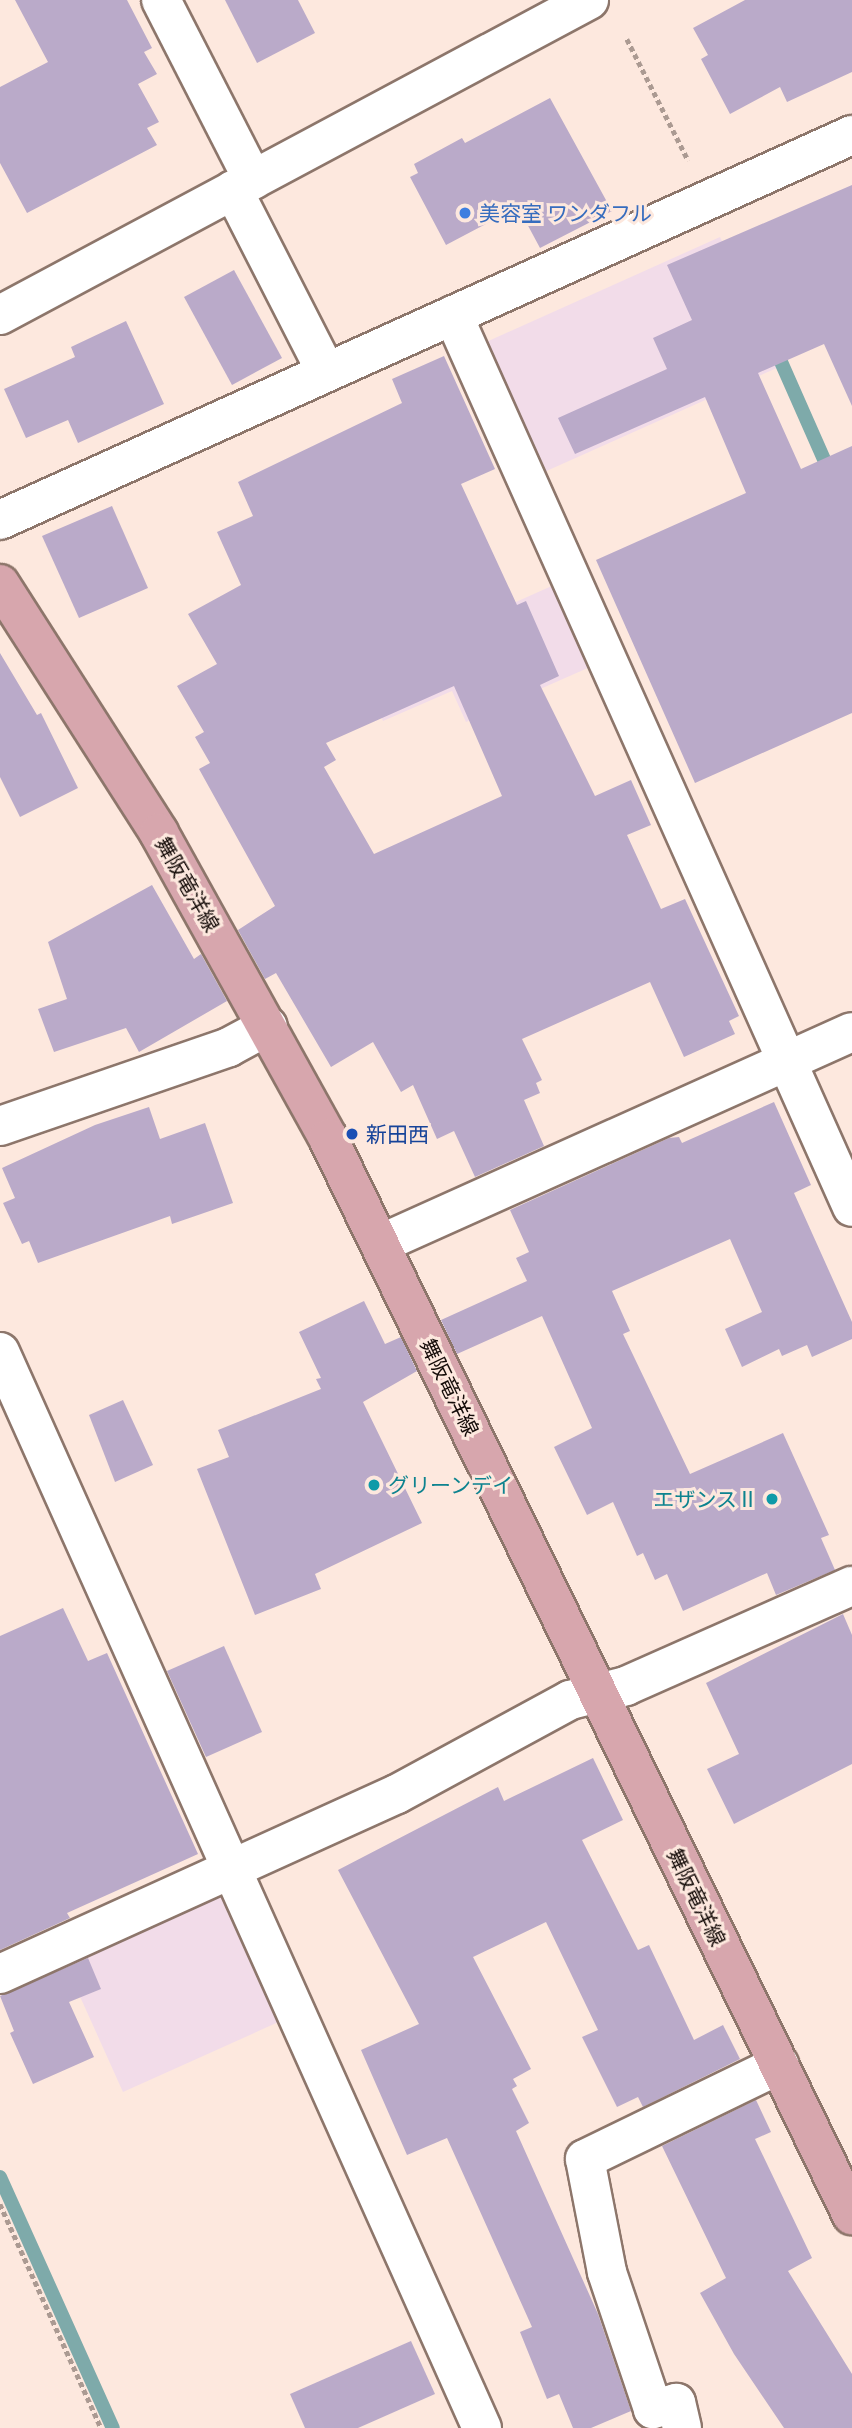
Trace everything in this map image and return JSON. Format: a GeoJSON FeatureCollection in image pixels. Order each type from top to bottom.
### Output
{"type":"FeatureCollection","features":[{"type":"Feature","properties":{"kind":"main road","name":"舞阪竜洋線"},"geometry":{"type":"LineString","coordinates":[[0,584],[114,759],[268,1026],[380,1244],[852,2216]]}},
{"type":"Feature","properties":{"kind":"street"},"geometry":{"type":"LineString","coordinates":[[161,0],[326,372]]}},
{"type":"Feature","properties":{"kind":"street"},"geometry":{"type":"LineString","coordinates":[[0,315],[589,0]]}},
{"type":"Feature","properties":{"kind":"street"},"geometry":{"type":"LineString","coordinates":[[0,520],[852,135]]}},
{"type":"Feature","properties":{"kind":"street"},"geometry":{"type":"LineString","coordinates":[[453,315],[852,1207]]}},
{"type":"Feature","properties":{"kind":"street"},"geometry":{"type":"LineString","coordinates":[[0,1126],[229,1047],[268,1026]]}},
{"type":"Feature","properties":{"kind":"street"},"geometry":{"type":"LineString","coordinates":[[380,1244],[852,1032]]}},
{"type":"Feature","properties":{"kind":"street"},"geometry":{"type":"LineString","coordinates":[[0,1352],[482,2428]]}},
{"type":"Feature","properties":{"kind":"street"},"geometry":{"type":"LineString","coordinates":[[0,1974],[397,1794],[570,1700],[626,1686],[852,1586]]}},
{"type":"Feature","properties":{"kind":"street"},"geometry":{"type":"LineString","coordinates":[[668,2418],[607,2272],[585,2159],[779,2066]]}},
{"type":"Feature","properties":{"kind":"path"},"geometry":{"type":"LineString","coordinates":[[627,39],[708,200]]}},
{"type":"Feature","properties":{"kind":"path"},"geometry":{"type":"LineString","coordinates":[[0,2204],[101,2428]]}},
{"type":"Feature","properties":{"kind":"shaded area"},"geometry":{"type":"Polygon","coordinates":[[[720,237],[779,367],[542,473],[484,343],[720,237]]]}},
{"type":"Feature","properties":{"kind":"shaded area"},"geometry":{"type":"Polygon","coordinates":[[[554,585],[590,667],[466,722],[452,691],[383,721],[361,671],[554,585]]]}},
{"type":"Feature","properties":{"kind":"shaded area"},"geometry":{"type":"Polygon","coordinates":[[[215,1892],[229,1897],[283,2020],[123,2092],[64,1961],[215,1892]]]}},
{"type":"Feature","properties":{"kind":"building"},"geometry":{"type":"Polygon","coordinates":[[[15,0],[127,0],[152,48],[144,52],[157,74],[138,84],[159,122],[147,128],[157,145],[27,213],[0,163],[0,87],[48,62],[15,0]]]}},
{"type":"Feature","properties":{"kind":"building"},"geometry":{"type":"Polygon","coordinates":[[[225,0],[298,0],[315,33],[257,63],[225,0]]]}},
{"type":"Feature","properties":{"kind":"building"},"geometry":{"type":"Polygon","coordinates":[[[745,0],[852,0],[852,72],[787,102],[780,87],[730,114],[701,59],[708,55],[693,28],[745,0]]]}},
{"type":"Feature","properties":{"kind":"building"},"geometry":{"type":"Polygon","coordinates":[[[550,98],[612,211],[540,248],[518,207],[446,245],[410,177],[418,173],[414,164],[462,138],[465,143],[550,98]]]}},
{"type":"Feature","properties":{"kind":"building"},"geometry":{"type":"Polygon","coordinates":[[[852,185],[852,406],[824,344],[758,373],[801,469],[852,446],[852,713],[695,783],[596,560],[746,493],[705,397],[575,454],[558,418],[667,369],[653,338],[692,320],[667,265],[852,185]]]}},
{"type":"Feature","properties":{"kind":"building"},"geometry":{"type":"Polygon","coordinates":[[[234,270],[282,358],[232,385],[184,297],[234,270]]]}},
{"type":"Feature","properties":{"kind":"building"},"geometry":{"type":"Polygon","coordinates":[[[126,321],[164,404],[78,443],[68,420],[26,438],[4,389],[75,357],[71,347],[126,321]]]}},
{"type":"Feature","properties":{"kind":"building"},"geometry":{"type":"Polygon","coordinates":[[[444,356],[495,469],[461,484],[517,605],[526,601],[559,676],[540,685],[595,796],[631,780],[651,825],[627,835],[661,909],[685,899],[739,1016],[729,1021],[735,1034],[684,1057],[650,982],[522,1039],[542,1080],[536,1083],[540,1093],[524,1100],[544,1146],[475,1177],[454,1131],[437,1139],[413,1085],[401,1092],[373,1042],[331,1067],[276,973],[265,979],[238,930],[275,906],[199,769],[210,763],[195,737],[204,732],[177,686],[217,664],[188,614],[241,585],[217,532],[253,516],[238,482],[402,403],[392,379],[444,356]],[[454,686],[326,743],[336,760],[324,767],[374,854],[502,796],[454,686]]]}},
{"type":"Feature","properties":{"kind":"building"},"geometry":{"type":"Polygon","coordinates":[[[112,506],[148,588],[79,618],[42,536],[112,506]]]}},
{"type":"Feature","properties":{"kind":"building"},"geometry":{"type":"Polygon","coordinates":[[[0,653],[37,715],[41,713],[78,788],[20,817],[0,777],[0,653]]]}},
{"type":"Feature","properties":{"kind":"building"},"geometry":{"type":"Polygon","coordinates":[[[152,885],[194,959],[201,954],[227,1001],[139,1052],[126,1028],[54,1052],[38,1009],[67,999],[48,942],[152,885]]]}},
{"type":"Feature","properties":{"kind":"building"},"geometry":{"type":"Polygon","coordinates":[[[774,1102],[811,1185],[794,1193],[852,1322],[852,1339],[812,1357],[807,1345],[782,1356],[779,1349],[742,1367],[725,1329],[762,1312],[730,1239],[612,1291],[630,1331],[623,1334],[690,1474],[783,1433],[829,1535],[821,1538],[835,1570],[776,1595],[767,1573],[683,1611],[667,1574],[655,1580],[643,1553],[637,1556],[613,1502],[587,1515],[554,1447],[592,1428],[542,1316],[457,1354],[441,1320],[527,1281],[516,1258],[529,1252],[510,1210],[669,1138],[679,1137],[682,1143],[774,1102]]]}},
{"type":"Feature","properties":{"kind":"building"},"geometry":{"type":"Polygon","coordinates":[[[149,1107],[160,1139],[205,1123],[233,1203],[172,1224],[170,1216],[38,1263],[29,1241],[22,1244],[3,1203],[15,1198],[2,1168],[95,1125],[149,1107]]]}},
{"type":"Feature","properties":{"kind":"building"},"geometry":{"type":"Polygon","coordinates":[[[364,1301],[385,1344],[401,1337],[417,1371],[363,1402],[422,1523],[315,1574],[321,1589],[255,1615],[197,1469],[229,1457],[218,1430],[321,1389],[316,1379],[321,1378],[299,1332],[364,1301]]]}},
{"type":"Feature","properties":{"kind":"building"},"geometry":{"type":"Polygon","coordinates":[[[123,1400],[153,1465],[115,1482],[89,1415],[123,1400]]]}},
{"type":"Feature","properties":{"kind":"building"},"geometry":{"type":"Polygon","coordinates":[[[63,1608],[88,1661],[107,1653],[198,1854],[67,1913],[70,1918],[0,1950],[0,1636],[63,1608]]]}},
{"type":"Feature","properties":{"kind":"building"},"geometry":{"type":"Polygon","coordinates":[[[843,1614],[852,1635],[852,1764],[734,1824],[707,1769],[739,1754],[706,1683],[843,1614]]]}},
{"type":"Feature","properties":{"kind":"building"},"geometry":{"type":"Polygon","coordinates":[[[224,1646],[262,1732],[206,1757],[167,1671],[224,1646]]]}},
{"type":"Feature","properties":{"kind":"building"},"geometry":{"type":"Polygon","coordinates":[[[593,1758],[623,1820],[582,1840],[638,1950],[649,1945],[694,2040],[723,2025],[740,2059],[643,2107],[638,2097],[617,2107],[582,2037],[598,2030],[546,1922],[473,1957],[531,2069],[513,2079],[517,2086],[512,2089],[529,2123],[516,2131],[598,2314],[631,2411],[591,2428],[573,2428],[559,2394],[547,2399],[520,2332],[532,2327],[447,2138],[407,2155],[361,2050],[419,2024],[338,1870],[498,1787],[504,1801],[593,1758]]]}},
{"type":"Feature","properties":{"kind":"building"},"geometry":{"type":"Polygon","coordinates":[[[88,1958],[101,1989],[69,2002],[94,2057],[33,2084],[10,2033],[14,2031],[0,1996],[88,1958]]]}},
{"type":"Feature","properties":{"kind":"building"},"geometry":{"type":"Polygon","coordinates":[[[756,2100],[771,2132],[755,2139],[812,2258],[788,2271],[852,2374],[852,2428],[784,2428],[734,2354],[700,2293],[726,2278],[662,2146],[756,2100]]]}},
{"type":"Feature","properties":{"kind":"building"},"geometry":{"type":"Polygon","coordinates":[[[411,2341],[435,2394],[358,2428],[305,2428],[290,2394],[411,2341]]]}},
{"type":"Feature","properties":{"kind":"waterway"},"geometry":{"type":"LineString","coordinates":[[774,346],[831,475]]}},
{"type":"Feature","properties":{"kind":"waterway"},"geometry":{"type":"LineString","coordinates":[[0,2177],[113,2428]]}},
{"type":"Feature","properties":{"kind":"place","name":"美容室 ワンダフル"},"geometry":{"type":"Point","coordinates":[465,213]}},
{"type":"Feature","properties":{"kind":"place","name":"新田西"},"geometry":{"type":"Point","coordinates":[352,1134]}},
{"type":"Feature","properties":{"kind":"place","name":"グリーンデイ"},"geometry":{"type":"Point","coordinates":[374,1485]}},
{"type":"Feature","properties":{"kind":"place","name":"エザンスⅡ"},"geometry":{"type":"Point","coordinates":[772,1499]}}]}
